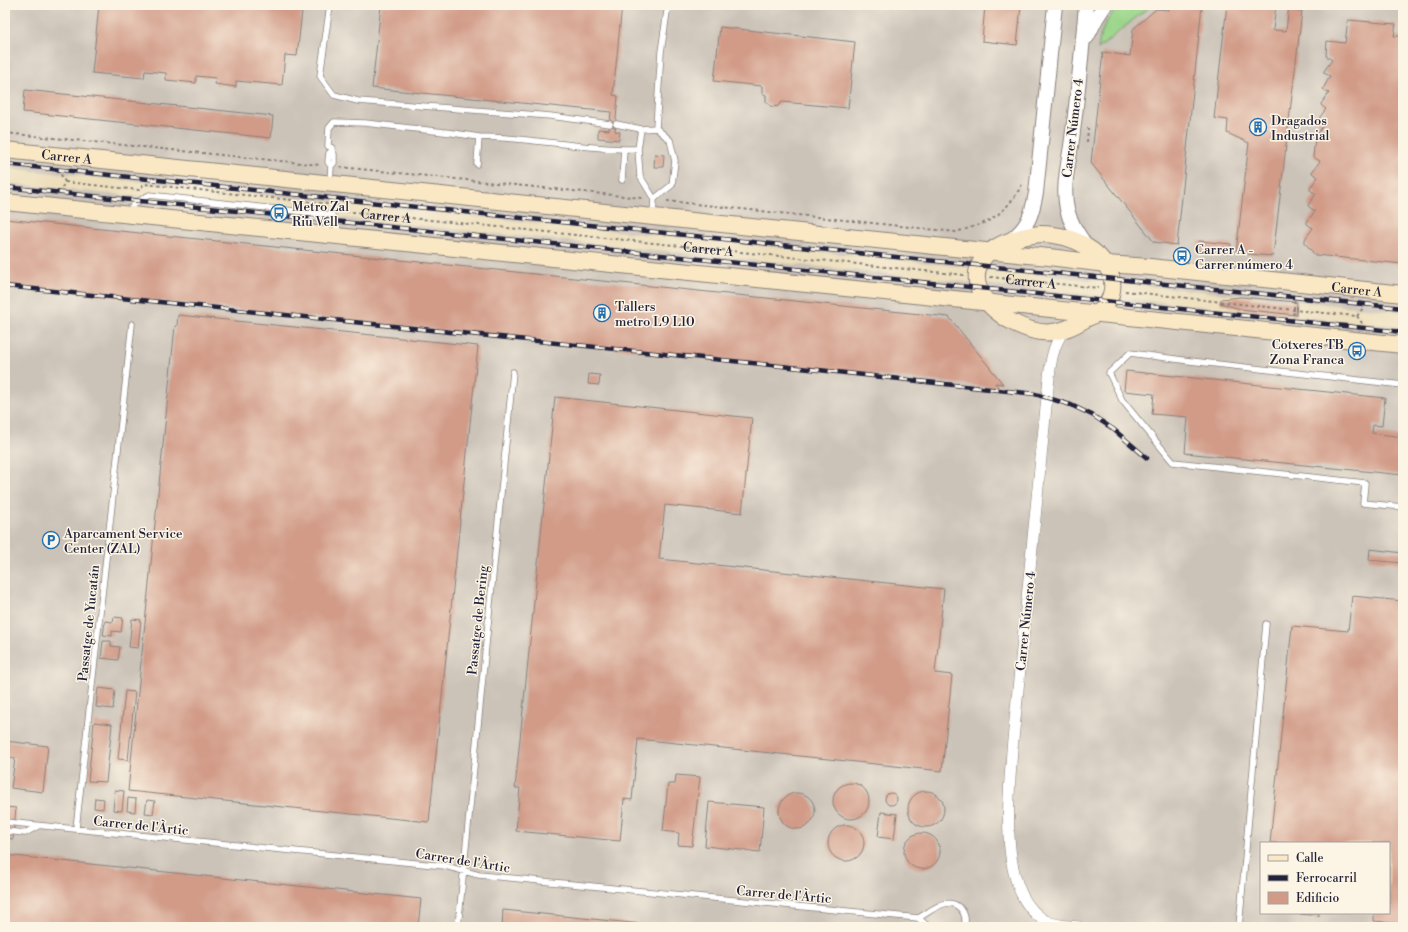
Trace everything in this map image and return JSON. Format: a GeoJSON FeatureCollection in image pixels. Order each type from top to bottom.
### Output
{"type":"FeatureCollection","features":[{"type":"Feature","properties":{"kind":"main road","name":"Carrer A"},"geometry":{"type":"LineString","coordinates":[[5,150],[653,218],[1403,294]]}},
{"type":"Feature","properties":{"kind":"main road","name":"Carrer A"},"geometry":{"type":"LineString","coordinates":[[5,202],[987,304],[1403,345]]}},
{"type":"Feature","properties":{"kind":"main road"},"geometry":{"type":"LineString","coordinates":[[1028,235],[1055,235],[1086,246],[1106,264],[1111,273],[1113,283],[1112,289],[1106,305],[1097,314],[1064,330],[1042,333],[1030,330],[1004,318],[987,304],[980,293],[977,276],[978,268],[990,251],[1012,240],[1028,235]]}},
{"type":"Feature","properties":{"kind":"street"},"geometry":{"type":"LineString","coordinates":[[1012,240],[1024,229],[1027,224],[1033,208],[1036,193],[1055,5]]}},
{"type":"Feature","properties":{"kind":"street","name":"Carrer Número 4"},"geometry":{"type":"LineString","coordinates":[[1086,5],[1065,194],[1070,221],[1086,246]]}},
{"type":"Feature","properties":{"kind":"street"},"geometry":{"type":"LineString","coordinates":[[1082,47],[1096,18],[1105,5]]}},
{"type":"Feature","properties":{"kind":"street","name":"Carrer Número 4"},"geometry":{"type":"LineString","coordinates":[[1064,330],[1056,342],[1052,354],[1012,750],[1008,805],[1009,844],[1015,875],[1025,902],[1031,910],[1048,922],[1056,925],[1079,927]]}},
{"type":"Feature","properties":{"kind":"lane"},"geometry":{"type":"LineString","coordinates":[[330,5],[320,76],[334,95],[358,101],[550,116],[641,129],[656,128],[670,140],[675,161],[672,185],[654,200]]}},
{"type":"Feature","properties":{"kind":"lane"},"geometry":{"type":"LineString","coordinates":[[656,128],[661,52],[668,5]]}},
{"type":"Feature","properties":{"kind":"lane"},"geometry":{"type":"LineString","coordinates":[[330,184],[331,166],[328,162],[329,153],[332,149],[328,146],[329,128],[334,122],[357,123],[479,137],[520,139],[578,146],[638,150]]}},
{"type":"Feature","properties":{"kind":"lane"},"geometry":{"type":"LineString","coordinates":[[641,129],[638,150],[640,176],[654,200],[653,218]]}},
{"type":"Feature","properties":{"kind":"lane"},"geometry":{"type":"LineString","coordinates":[[476,164],[479,137]]}},
{"type":"Feature","properties":{"kind":"lane"},"geometry":{"type":"LineString","coordinates":[[622,180],[624,149]]}},
{"type":"Feature","properties":{"kind":"lane"},"geometry":{"type":"LineString","coordinates":[[127,215],[134,204],[150,195],[332,215],[341,237]]}},
{"type":"Feature","properties":{"kind":"lane","name":"Passatge de Yucatán"},"geometry":{"type":"LineString","coordinates":[[76,829],[132,324]]}},
{"type":"Feature","properties":{"kind":"lane"},"geometry":{"type":"LineString","coordinates":[[1403,385],[1130,353],[1108,373],[1122,400],[1173,462],[1364,483],[1363,503],[1403,507]]}},
{"type":"Feature","properties":{"kind":"lane","name":"Passatge de Bering"},"geometry":{"type":"LineString","coordinates":[[458,927],[513,372]]}},
{"type":"Feature","properties":{"kind":"lane"},"geometry":{"type":"LineString","coordinates":[[1239,927],[1266,624]]}},
{"type":"Feature","properties":{"kind":"lane","name":"Carrer de l'Àrtic"},"geometry":{"type":"LineString","coordinates":[[5,822],[445,866],[487,876],[918,918]]}},
{"type":"Feature","properties":{"kind":"lane"},"geometry":{"type":"LineString","coordinates":[[5,831],[25,833],[38,826]]}},
{"type":"Feature","properties":{"kind":"lane"},"geometry":{"type":"LineString","coordinates":[[929,927],[918,918],[928,913],[938,905],[949,902],[960,907],[965,917],[964,927]]}},
{"type":"Feature","properties":{"kind":"path","name":"Carrer Número 4"},"geometry":{"type":"LineString","coordinates":[[1086,142],[1088,126]]}},
{"type":"Feature","properties":{"kind":"path","name":"Carrer A"},"geometry":{"type":"LineString","coordinates":[[5,133],[956,232],[986,222],[999,213],[1012,199],[1022,184],[1024,177]]}},
{"type":"Feature","properties":{"kind":"path","name":"Carrer A"},"geometry":{"type":"LineString","coordinates":[[65,182],[139,190],[144,184],[337,205],[343,211],[1112,289],[1357,316]]}},
{"type":"Feature","properties":{"kind":"path"},"geometry":{"type":"LineString","coordinates":[[1292,325],[1295,292]]}},
{"type":"Feature","properties":{"kind":"shaded area"},"geometry":{"type":"Polygon","coordinates":[[[5,5],[1403,5],[1403,312],[5,168],[5,5]]]}},
{"type":"Feature","properties":{"kind":"shaded area"},"geometry":{"type":"Polygon","coordinates":[[[5,183],[1403,327],[1403,927],[5,927],[5,183]]]}},
{"type":"Feature","properties":{"kind":"green space"},"geometry":{"type":"Polygon","coordinates":[[[1121,5],[1151,5],[1098,49],[1100,36],[1105,24],[1121,5]]]}},
{"type":"Feature","properties":{"kind":"building"},"geometry":{"type":"Polygon","coordinates":[[[99,5],[289,5],[289,9],[302,11],[297,56],[285,55],[282,85],[236,81],[236,87],[215,84],[216,78],[196,76],[196,83],[166,80],[166,73],[145,71],[144,78],[92,73],[99,5]]]}},
{"type":"Feature","properties":{"kind":"building"},"geometry":{"type":"Polygon","coordinates":[[[381,5],[622,5],[613,95],[618,96],[615,131],[620,132],[619,140],[598,138],[598,129],[609,130],[611,112],[372,88],[381,5]]]}},
{"type":"Feature","properties":{"kind":"building"},"geometry":{"type":"Polygon","coordinates":[[[985,5],[1021,5],[1017,45],[982,41],[985,5]]]}},
{"type":"Feature","properties":{"kind":"building"},"geometry":{"type":"Polygon","coordinates":[[[1169,5],[1202,5],[1177,245],[1154,242],[1091,163],[1103,52],[1130,56],[1133,29],[1156,9],[1169,10],[1169,5]]]}},
{"type":"Feature","properties":{"kind":"building","name":"Dragados Industrial"},"geometry":{"type":"Polygon","coordinates":[[[1227,5],[1276,5],[1273,30],[1286,31],[1289,5],[1298,5],[1297,11],[1302,11],[1273,256],[1236,253],[1249,143],[1227,133],[1228,120],[1214,118],[1227,5]]]}},
{"type":"Feature","properties":{"kind":"building"},"geometry":{"type":"Polygon","coordinates":[[[1348,20],[1396,24],[1394,36],[1403,36],[1403,264],[1315,255],[1305,243],[1305,239],[1313,228],[1307,224],[1307,222],[1315,211],[1308,205],[1316,194],[1310,190],[1318,177],[1312,172],[1320,161],[1313,157],[1315,137],[1323,126],[1317,121],[1326,109],[1321,104],[1329,93],[1323,89],[1330,76],[1324,73],[1324,71],[1332,60],[1326,56],[1327,41],[1345,43],[1348,20]]]}},
{"type":"Feature","properties":{"kind":"building"},"geometry":{"type":"Polygon","coordinates":[[[720,27],[855,42],[848,108],[782,102],[778,106],[772,107],[766,102],[766,95],[762,94],[762,86],[714,81],[720,27]]]}},
{"type":"Feature","properties":{"kind":"building"},"geometry":{"type":"Polygon","coordinates":[[[25,90],[273,116],[271,138],[23,112],[25,90]]]}},
{"type":"Feature","properties":{"kind":"building"},"geometry":{"type":"Polygon","coordinates":[[[655,154],[664,155],[663,167],[654,167],[655,154]]]}},
{"type":"Feature","properties":{"kind":"building","name":"Tallers metro L9 L10"},"geometry":{"type":"Polygon","coordinates":[[[5,219],[949,317],[1003,384],[995,383],[999,388],[5,285],[5,219]]]}},
{"type":"Feature","properties":{"kind":"building"},"geometry":{"type":"Polygon","coordinates":[[[1199,241],[1231,244],[1230,253],[1197,250],[1199,241]]]}},
{"type":"Feature","properties":{"kind":"building"},"geometry":{"type":"Polygon","coordinates":[[[1241,297],[1297,302],[1296,315],[1240,309],[1220,303],[1221,299],[1241,297]]]}},
{"type":"Feature","properties":{"kind":"building"},"geometry":{"type":"Polygon","coordinates":[[[178,315],[478,346],[429,822],[128,791],[175,326],[177,326],[178,315]]]}},
{"type":"Feature","properties":{"kind":"building"},"geometry":{"type":"Polygon","coordinates":[[[1126,371],[1385,398],[1382,426],[1373,425],[1372,433],[1403,437],[1403,475],[1185,453],[1188,417],[1152,414],[1154,394],[1124,391],[1126,371]]]}},
{"type":"Feature","properties":{"kind":"building"},"geometry":{"type":"Polygon","coordinates":[[[589,374],[600,375],[599,385],[588,384],[589,374]]]}},
{"type":"Feature","properties":{"kind":"building"},"geometry":{"type":"Polygon","coordinates":[[[555,397],[752,418],[742,513],[665,505],[659,559],[944,589],[935,673],[952,675],[942,771],[638,739],[632,800],[624,799],[620,841],[516,831],[520,788],[515,788],[555,397]]]}},
{"type":"Feature","properties":{"kind":"building"},"geometry":{"type":"Polygon","coordinates":[[[1370,549],[1403,553],[1403,563],[1369,560],[1370,549]]]}},
{"type":"Feature","properties":{"kind":"building"},"geometry":{"type":"Polygon","coordinates":[[[1352,596],[1403,601],[1403,924],[1374,921],[1374,914],[1390,914],[1390,842],[1270,842],[1292,626],[1348,631],[1352,596]]]}},
{"type":"Feature","properties":{"kind":"building"},"geometry":{"type":"Polygon","coordinates":[[[114,617],[123,618],[121,632],[112,631],[112,636],[103,635],[105,621],[113,622],[114,617]]]}},
{"type":"Feature","properties":{"kind":"building"},"geometry":{"type":"Polygon","coordinates":[[[132,619],[141,620],[138,648],[129,647],[132,619]]]}},
{"type":"Feature","properties":{"kind":"building"},"geometry":{"type":"Polygon","coordinates":[[[103,641],[111,641],[111,646],[120,647],[118,660],[101,658],[103,641]]]}},
{"type":"Feature","properties":{"kind":"building"},"geometry":{"type":"Polygon","coordinates":[[[98,688],[115,690],[113,709],[96,707],[98,688]]]}},
{"type":"Feature","properties":{"kind":"building"},"geometry":{"type":"Polygon","coordinates":[[[125,691],[135,692],[128,760],[118,759],[125,691]]]}},
{"type":"Feature","properties":{"kind":"building"},"geometry":{"type":"Polygon","coordinates":[[[94,722],[112,724],[106,782],[88,781],[94,722]]]}},
{"type":"Feature","properties":{"kind":"building"},"geometry":{"type":"Polygon","coordinates":[[[5,741],[48,746],[43,792],[11,788],[15,758],[5,757],[5,741]]]}},
{"type":"Feature","properties":{"kind":"building"},"geometry":{"type":"Polygon","coordinates":[[[676,775],[700,777],[692,846],[678,845],[679,833],[663,831],[668,784],[675,784],[676,775]]]}},
{"type":"Feature","properties":{"kind":"building"},"geometry":{"type":"Polygon","coordinates":[[[851,783],[864,788],[869,801],[864,814],[851,819],[838,814],[833,801],[838,788],[851,783]]]}},
{"type":"Feature","properties":{"kind":"building"},"geometry":{"type":"Polygon","coordinates":[[[115,790],[124,791],[122,811],[113,810],[115,790]]]}},
{"type":"Feature","properties":{"kind":"building"},"geometry":{"type":"Polygon","coordinates":[[[926,791],[936,794],[941,799],[944,809],[941,819],[936,824],[926,827],[916,824],[911,819],[908,809],[911,799],[916,794],[926,791]]]}},
{"type":"Feature","properties":{"kind":"building"},"geometry":{"type":"Polygon","coordinates":[[[797,793],[807,796],[812,801],[815,811],[812,821],[807,826],[797,829],[787,826],[782,821],[779,811],[782,801],[787,796],[797,793]]]}},
{"type":"Feature","properties":{"kind":"building"},"geometry":{"type":"Polygon","coordinates":[[[891,793],[895,795],[897,799],[895,803],[891,805],[887,803],[885,799],[887,795],[891,793]]]}},
{"type":"Feature","properties":{"kind":"building"},"geometry":{"type":"Polygon","coordinates":[[[95,798],[104,799],[103,809],[94,808],[95,798]]]}},
{"type":"Feature","properties":{"kind":"building"},"geometry":{"type":"Polygon","coordinates":[[[128,798],[136,799],[135,812],[127,811],[128,798]]]}},
{"type":"Feature","properties":{"kind":"building"},"geometry":{"type":"Polygon","coordinates":[[[147,800],[155,801],[153,814],[145,813],[147,800]]]}},
{"type":"Feature","properties":{"kind":"building"},"geometry":{"type":"Polygon","coordinates":[[[709,802],[764,807],[760,852],[705,846],[709,802]]]}},
{"type":"Feature","properties":{"kind":"building"},"geometry":{"type":"Polygon","coordinates":[[[5,807],[16,808],[13,839],[5,838],[5,807]]]}},
{"type":"Feature","properties":{"kind":"building"},"geometry":{"type":"Polygon","coordinates":[[[881,812],[897,814],[894,839],[878,837],[881,812]]]}},
{"type":"Feature","properties":{"kind":"building"},"geometry":{"type":"Polygon","coordinates":[[[846,825],[856,828],[861,833],[864,843],[861,853],[856,858],[846,861],[836,858],[831,853],[828,843],[831,833],[836,828],[846,825]]]}},
{"type":"Feature","properties":{"kind":"building"},"geometry":{"type":"Polygon","coordinates":[[[922,833],[932,836],[937,841],[940,851],[937,861],[932,866],[922,869],[912,866],[907,861],[904,851],[907,841],[912,836],[922,833]]]}},
{"type":"Feature","properties":{"kind":"building"},"geometry":{"type":"Polygon","coordinates":[[[5,855],[421,899],[418,927],[5,927],[5,855]]]}},
{"type":"Feature","properties":{"kind":"building"},"geometry":{"type":"Polygon","coordinates":[[[503,910],[662,926],[662,927],[502,927],[503,910]]]}},
{"type":"Feature","properties":{"kind":"building"},"geometry":{"type":"Polygon","coordinates":[[[1300,914],[1319,914],[1319,916],[1300,914]]]}},
{"type":"Feature","properties":{"kind":"railway"},"geometry":{"type":"LineString","coordinates":[[5,164],[896,257],[1403,308]]}},
{"type":"Feature","properties":{"kind":"railway"},"geometry":{"type":"LineString","coordinates":[[5,187],[1403,332]]}},
{"type":"Feature","properties":{"kind":"railway"},"geometry":{"type":"LineString","coordinates":[[5,286],[819,370],[1035,394],[1071,405],[1092,415],[1113,429],[1147,458]]}},
{"type":"Feature","properties":{"kind":"place","name":"Dragados Industrial"},"geometry":{"type":"Point","coordinates":[1258,127]}},
{"type":"Feature","properties":{"kind":"place","name":"Metro Zal Riu Vell"},"geometry":{"type":"Point","coordinates":[279,213]}},
{"type":"Feature","properties":{"kind":"place","name":"Carrer A - Carrer número 4"},"geometry":{"type":"Point","coordinates":[1182,256]}},
{"type":"Feature","properties":{"kind":"place","name":"Tallers metro L9 L10"},"geometry":{"type":"Point","coordinates":[602,313]}},
{"type":"Feature","properties":{"kind":"place","name":"Cotxeres TB Zona Franca"},"geometry":{"type":"Point","coordinates":[1357,351]}},
{"type":"Feature","properties":{"kind":"place","name":"Aparcament Service Center (ZAL)"},"geometry":{"type":"Point","coordinates":[51,540]}}]}
